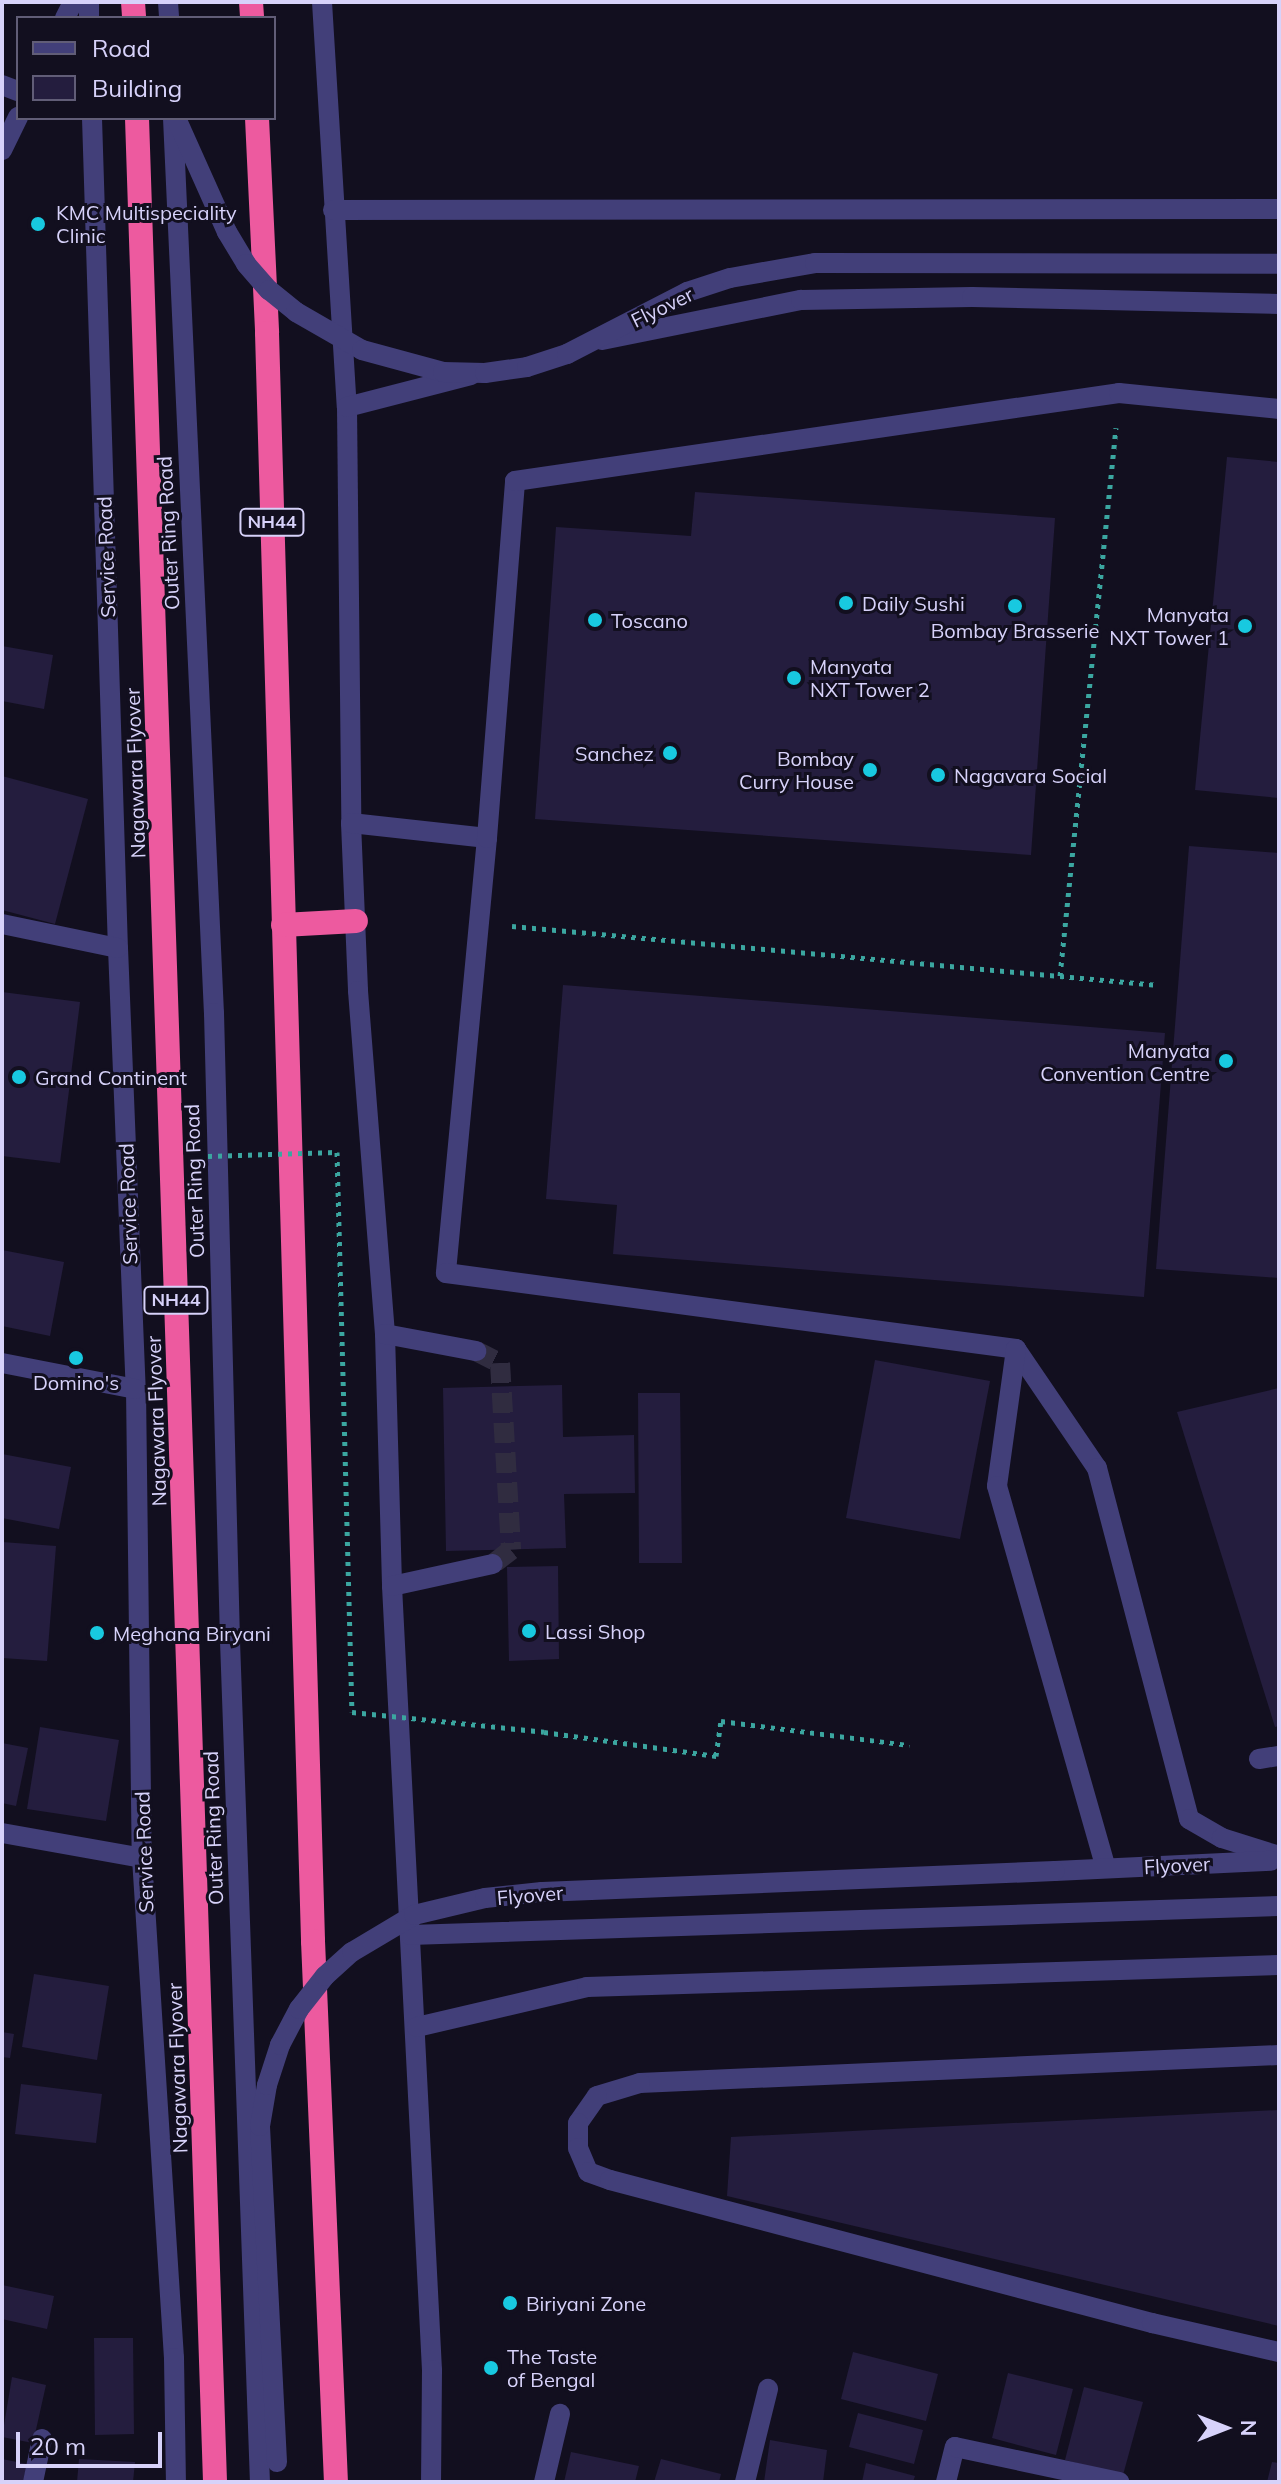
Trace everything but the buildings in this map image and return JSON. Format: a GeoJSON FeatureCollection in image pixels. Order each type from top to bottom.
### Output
{"type":"FeatureCollection","features":[{"type":"Feature","properties":{"kind":"highway","name":"Nagawara Flyover"},"geometry":{"type":"LineString","coordinates":[[137,120],[215,2482]]}},
{"type":"Feature","properties":{"kind":"highway","name":"NH44"},"geometry":{"type":"LineString","coordinates":[[257,120],[267,333],[313,1941],[336,2482]]}},
{"type":"Feature","properties":{"kind":"highway"},"geometry":{"type":"LineString","coordinates":[[283,925],[356,921]]}},
{"type":"Feature","properties":{"kind":"street"},"geometry":{"type":"LineString","coordinates":[[322,2],[347,407],[351,823],[358,991],[385,1334],[392,1586],[417,2027],[432,2370],[431,2482]]}},
{"type":"Feature","properties":{"kind":"street"},"geometry":{"type":"LineString","coordinates":[[2,150],[17,120]]}},
{"type":"Feature","properties":{"kind":"street","name":"Service Road"},"geometry":{"type":"LineString","coordinates":[[92,120],[118,948],[136,1389],[142,1858],[174,2358],[176,2482]]}},
{"type":"Feature","properties":{"kind":"street","name":"Outer Ring Road"},"geometry":{"type":"LineString","coordinates":[[174,120],[214,1013],[230,1641],[260,2482]]}},
{"type":"Feature","properties":{"kind":"street","name":"Flyover"},"geometry":{"type":"LineString","coordinates":[[175,120],[227,232],[246,264],[269,290],[296,312],[362,350],[443,372],[485,373],[527,367],[580,348],[687,292],[730,278],[815,263],[1279,264]]}},
{"type":"Feature","properties":{"kind":"street"},"geometry":{"type":"LineString","coordinates":[[333,210],[1279,209]]}},
{"type":"Feature","properties":{"kind":"street"},"geometry":{"type":"LineString","coordinates":[[347,407],[646,329],[801,300],[972,297],[1279,304]]}},
{"type":"Feature","properties":{"kind":"street"},"geometry":{"type":"LineString","coordinates":[[1279,409],[1119,393],[515,481],[487,838],[446,1273],[1016,1349],[1097,1468],[1189,1819],[1222,1838],[1279,1858]]}},
{"type":"Feature","properties":{"kind":"street"},"geometry":{"type":"LineString","coordinates":[[351,823],[487,838]]}},
{"type":"Feature","properties":{"kind":"street"},"geometry":{"type":"LineString","coordinates":[[2,924],[118,948]]}},
{"type":"Feature","properties":{"kind":"street"},"geometry":{"type":"LineString","coordinates":[[385,1334],[476,1351]]}},
{"type":"Feature","properties":{"kind":"street"},"geometry":{"type":"LineString","coordinates":[[1016,1349],[997,1486],[1106,1868]]}},
{"type":"Feature","properties":{"kind":"street"},"geometry":{"type":"LineString","coordinates":[[2,1363],[136,1389]]}},
{"type":"Feature","properties":{"kind":"street"},"geometry":{"type":"LineString","coordinates":[[392,1586],[493,1564]]}},
{"type":"Feature","properties":{"kind":"street"},"geometry":{"type":"LineString","coordinates":[[2,1833],[142,1858]]}},
{"type":"Feature","properties":{"kind":"street","name":"Flyover"},"geometry":{"type":"LineString","coordinates":[[271,2482],[277,2462],[262,2112],[280,2045],[299,2009],[325,1976],[352,1952],[414,1915],[449,1904],[542,1892],[1055,1871],[1279,1858]]}},
{"type":"Feature","properties":{"kind":"street"},"geometry":{"type":"LineString","coordinates":[[410,1935],[1279,1906]]}},
{"type":"Feature","properties":{"kind":"street"},"geometry":{"type":"LineString","coordinates":[[417,2027],[587,1987],[1279,1965]]}},
{"type":"Feature","properties":{"kind":"street"},"geometry":{"type":"LineString","coordinates":[[1279,2055],[640,2083],[597,2096],[578,2123],[578,2148],[588,2172],[610,2180],[1152,2323],[1279,2352]]}},
{"type":"Feature","properties":{"kind":"street"},"geometry":{"type":"LineString","coordinates":[[745,2482],[768,2389]]}},
{"type":"Feature","properties":{"kind":"street"},"geometry":{"type":"LineString","coordinates":[[544,2482],[560,2414]]}},
{"type":"Feature","properties":{"kind":"street"},"geometry":{"type":"LineString","coordinates":[[33,2482],[42,2439]]}},
{"type":"Feature","properties":{"kind":"street"},"geometry":{"type":"LineString","coordinates":[[946,2482],[955,2447],[1119,2482]]}},
{"type":"Feature","properties":{"kind":"path"},"geometry":{"type":"LineString","coordinates":[[1060,976],[1119,393]]}},
{"type":"Feature","properties":{"kind":"path"},"geometry":{"type":"LineString","coordinates":[[479,923],[1158,985]]}},
{"type":"Feature","properties":{"kind":"path"},"geometry":{"type":"LineString","coordinates":[[202,1156],[337,1152],[352,1712],[544,1732],[716,1756],[721,1721],[909,1745]]}},
{"type":"Feature","properties":{"kind":"tunnel"},"geometry":{"type":"LineString","coordinates":[[476,1351],[500,1363],[511,1550],[493,1564]]}},
{"type":"Feature","properties":{"kind":"place","name":"KMC Multispeciality Clinic"},"geometry":{"type":"Point","coordinates":[38,224]}},
{"type":"Feature","properties":{"kind":"place","name":"Daily Sushi"},"geometry":{"type":"Point","coordinates":[846,603]}},
{"type":"Feature","properties":{"kind":"place","name":"Bombay Brasserie"},"geometry":{"type":"Point","coordinates":[1015,606]}},
{"type":"Feature","properties":{"kind":"place","name":"Toscano"},"geometry":{"type":"Point","coordinates":[595,620]}},
{"type":"Feature","properties":{"kind":"place","name":"Manyata NXT Tower 1"},"geometry":{"type":"Point","coordinates":[1245,626]}},
{"type":"Feature","properties":{"kind":"place","name":"Manyata NXT Tower 2"},"geometry":{"type":"Point","coordinates":[794,678]}},
{"type":"Feature","properties":{"kind":"place","name":"Sanchez"},"geometry":{"type":"Point","coordinates":[670,753]}},
{"type":"Feature","properties":{"kind":"place","name":"Bombay Curry House"},"geometry":{"type":"Point","coordinates":[870,770]}},
{"type":"Feature","properties":{"kind":"place","name":"Nagavara Social"},"geometry":{"type":"Point","coordinates":[938,775]}},
{"type":"Feature","properties":{"kind":"place","name":"Manyata Convention Centre"},"geometry":{"type":"Point","coordinates":[1226,1061]}},
{"type":"Feature","properties":{"kind":"place","name":"Grand Continent"},"geometry":{"type":"Point","coordinates":[19,1077]}},
{"type":"Feature","properties":{"kind":"place","name":"Domino's"},"geometry":{"type":"Point","coordinates":[76,1358]}},
{"type":"Feature","properties":{"kind":"place","name":"Lassi Shop"},"geometry":{"type":"Point","coordinates":[529,1631]}},
{"type":"Feature","properties":{"kind":"place","name":"Meghana Biryani"},"geometry":{"type":"Point","coordinates":[97,1633]}},
{"type":"Feature","properties":{"kind":"place","name":"Biriyani Zone"},"geometry":{"type":"Point","coordinates":[510,2303]}},
{"type":"Feature","properties":{"kind":"place","name":"The Taste of Bengal"},"geometry":{"type":"Point","coordinates":[491,2368]}}]}
